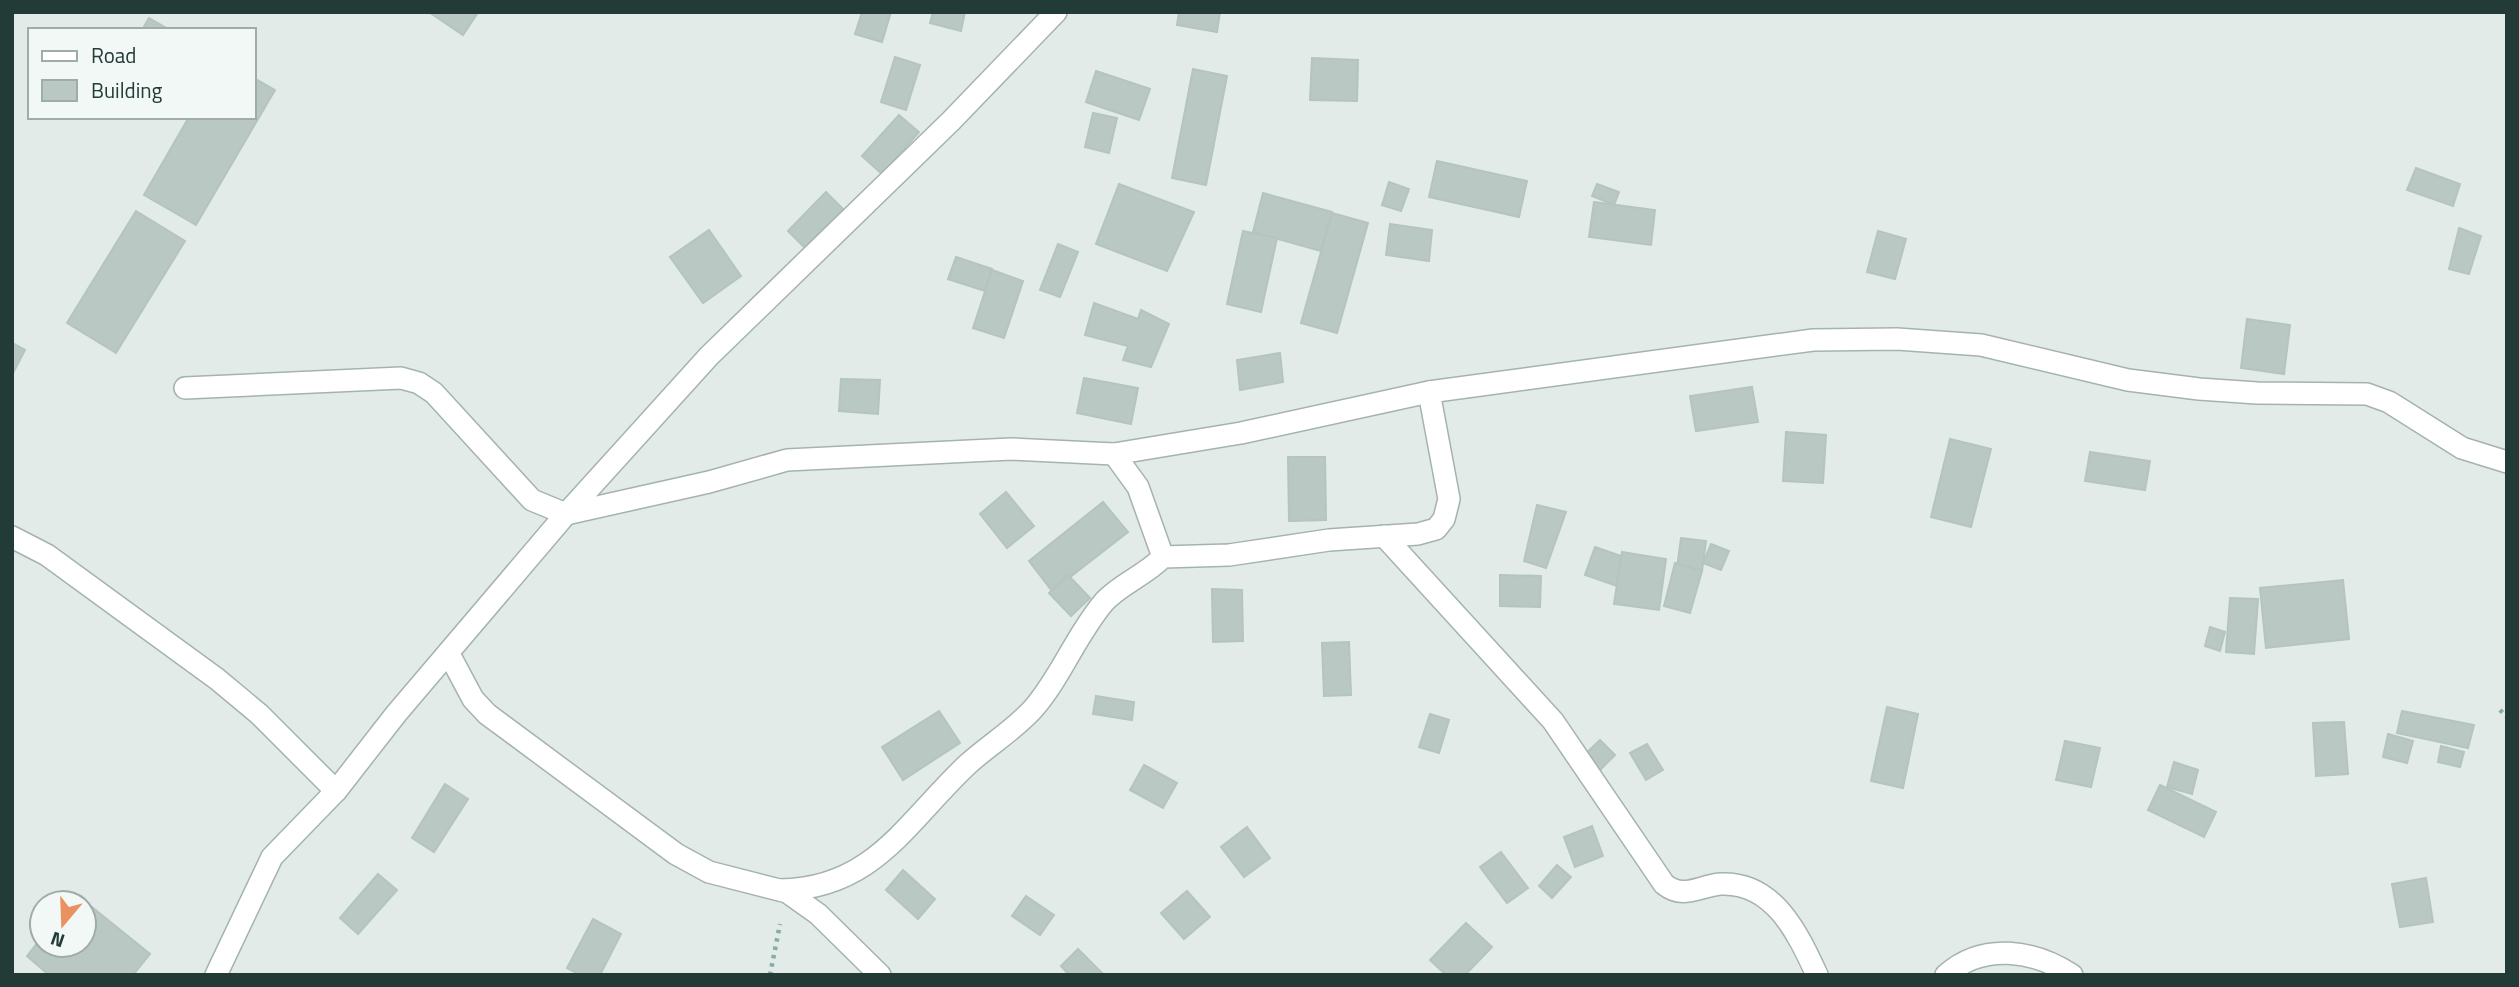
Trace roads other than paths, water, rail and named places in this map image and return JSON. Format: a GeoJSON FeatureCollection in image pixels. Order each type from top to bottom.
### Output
{"type":"FeatureCollection","features":[{"type":"Feature","properties":{"kind":"street"},"geometry":{"type":"LineString","coordinates":[[216,975],[272,857],[336,791],[396,714],[566,514],[709,356],[942,131],[1056,12]]}},
{"type":"Feature","properties":{"kind":"street"},"geometry":{"type":"LineString","coordinates":[[185,388],[401,378],[419,383],[434,393],[533,500],[566,514],[709,482],[787,460],[1012,449],[1114,454],[1241,433],[1429,392],[1800,342],[1897,339],[1980,345],[2127,380],[2199,389],[2257,393],[2367,394],[2389,402],[2462,448],[2507,462]]}},
{"type":"Feature","properties":{"kind":"street"},"geometry":{"type":"LineString","coordinates":[[449,654],[473,699],[488,714],[676,854],[709,872],[783,891],[803,890],[846,878],[901,836],[967,765],[1034,708],[1083,629],[1107,599],[1149,572],[1163,557],[1229,555],[1329,540],[1418,534],[1436,529],[1447,510],[1448,478],[1429,392]]}},
{"type":"Feature","properties":{"kind":"street"},"geometry":{"type":"LineString","coordinates":[[1114,454],[1138,487],[1163,557]]}},
{"type":"Feature","properties":{"kind":"street"},"geometry":{"type":"LineString","coordinates":[[1384,536],[1553,721],[1664,884],[1671,890],[1686,892],[1719,884],[1733,885],[1763,898],[1784,913],[1817,975]]}},
{"type":"Feature","properties":{"kind":"street"},"geometry":{"type":"LineString","coordinates":[[12,537],[47,555],[217,679],[259,714],[336,791]]}},
{"type":"Feature","properties":{"kind":"street"},"geometry":{"type":"LineString","coordinates":[[783,891],[818,914],[880,975]]}},
{"type":"Feature","properties":{"kind":"street"},"geometry":{"type":"LineString","coordinates":[[1946,975],[1956,965],[1977,956],[2014,953],[2025,953],[2054,963],[2072,975]]}}]}
